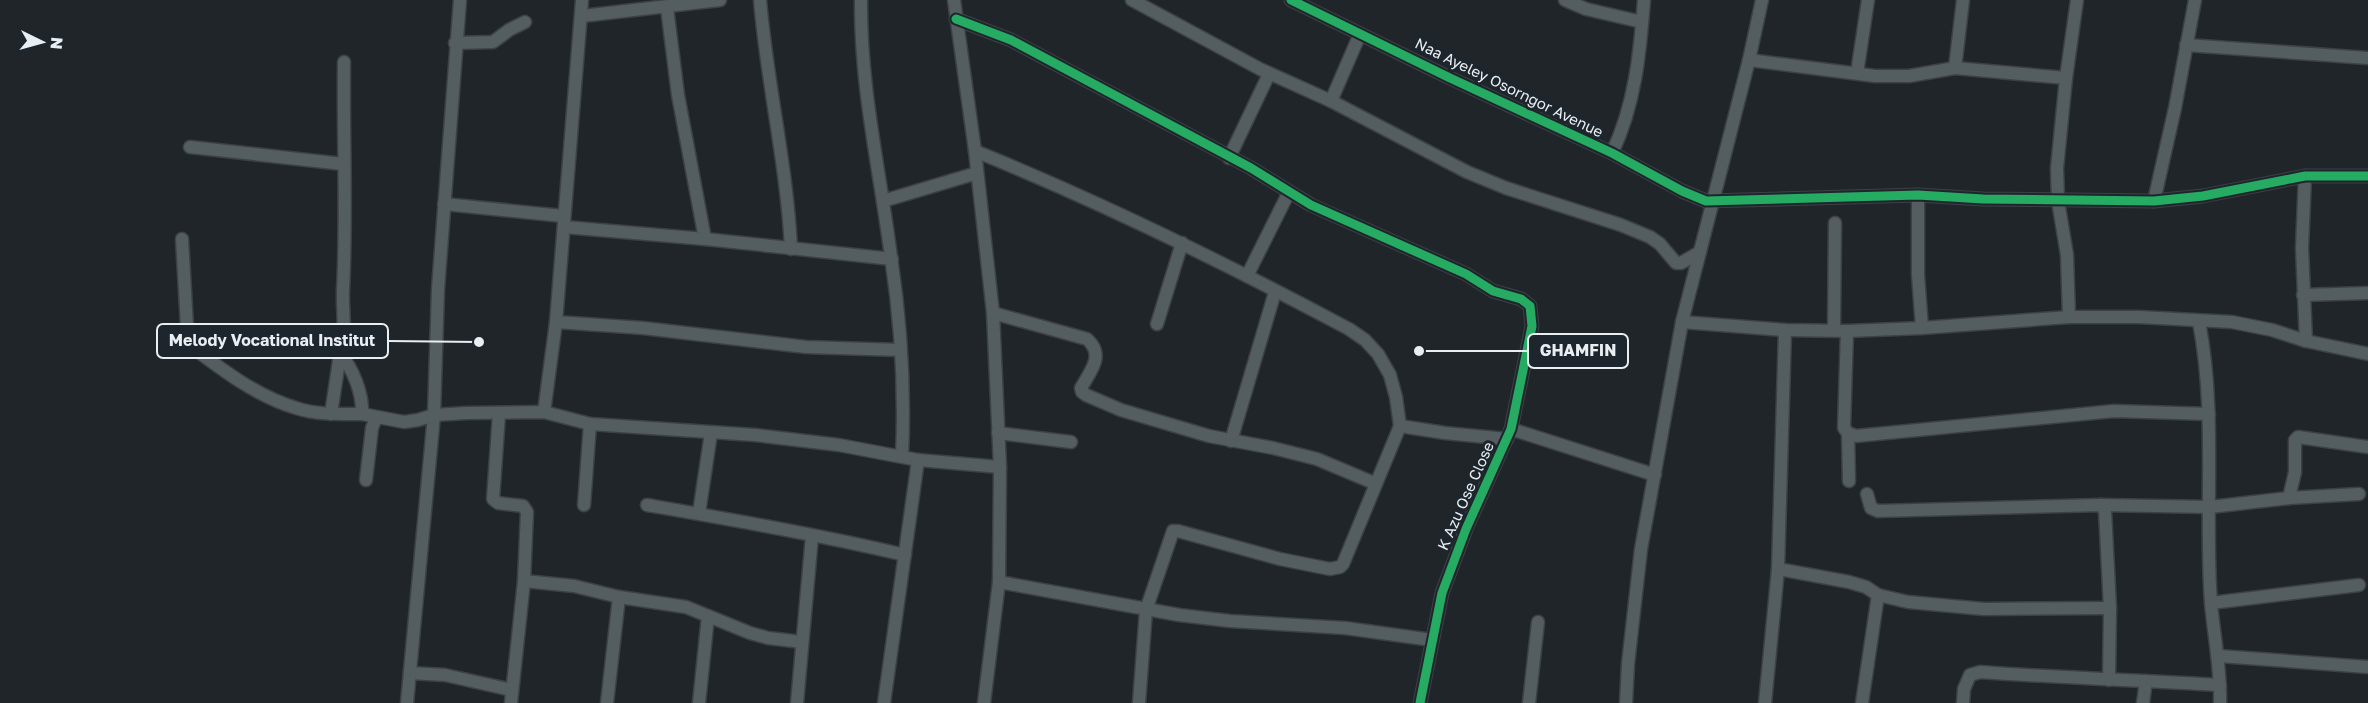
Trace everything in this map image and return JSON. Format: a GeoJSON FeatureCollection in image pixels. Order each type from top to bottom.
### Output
{"type":"FeatureCollection","features":[{"type":"Feature","properties":{"kind":"street"},"geometry":{"type":"LineString","coordinates":[[407,703],[434,415],[438,289],[460,0]]}},
{"type":"Feature","properties":{"kind":"street"},"geometry":{"type":"LineString","coordinates":[[544,412],[556,322],[582,0]]}},
{"type":"Feature","properties":{"kind":"street"},"geometry":{"type":"LineString","coordinates":[[582,16],[667,8],[720,0]]}},
{"type":"Feature","properties":{"kind":"street"},"geometry":{"type":"LineString","coordinates":[[760,0],[765,55],[785,172],[791,249]]}},
{"type":"Feature","properties":{"kind":"street"},"geometry":{"type":"LineString","coordinates":[[861,0],[862,57],[892,259],[903,395],[902,456]]}},
{"type":"Feature","properties":{"kind":"street"},"geometry":{"type":"LineString","coordinates":[[954,0],[975,151],[993,313],[1000,467],[999,582],[984,703]]}},
{"type":"Feature","properties":{"kind":"street"},"geometry":{"type":"LineString","coordinates":[[1132,0],[1269,74],[1331,101],[1467,172],[1506,188],[1622,225],[1650,237],[1660,244],[1676,263],[1681,263],[1700,252]]}},
{"type":"Feature","properties":{"kind":"street","name":"Naa Ayeley Osorngor Avenue"},"geometry":{"type":"LineString","coordinates":[[1291,0],[1612,153],[1697,198],[1714,201],[1918,195],[2058,201],[2154,201],[2203,196],[2305,176],[2368,176]]}},
{"type":"Feature","properties":{"kind":"street"},"geometry":{"type":"LineString","coordinates":[[1565,0],[1586,9],[1642,22]]}},
{"type":"Feature","properties":{"kind":"street"},"geometry":{"type":"LineString","coordinates":[[1612,153],[1630,108],[1644,0]]}},
{"type":"Feature","properties":{"kind":"street"},"geometry":{"type":"LineString","coordinates":[[1626,703],[1636,582],[1682,322],[1714,201],[1762,0]]}},
{"type":"Feature","properties":{"kind":"street"},"geometry":{"type":"LineString","coordinates":[[1857,74],[1868,0]]}},
{"type":"Feature","properties":{"kind":"street"},"geometry":{"type":"LineString","coordinates":[[1955,68],[1963,0]]}},
{"type":"Feature","properties":{"kind":"street"},"geometry":{"type":"LineString","coordinates":[[2069,317],[2067,255],[2058,201],[2057,168],[2077,0]]}},
{"type":"Feature","properties":{"kind":"street"},"geometry":{"type":"LineString","coordinates":[[2154,201],[2175,108],[2194,0]]}},
{"type":"Feature","properties":{"kind":"street"},"geometry":{"type":"LineString","coordinates":[[667,8],[678,94],[705,239]]}},
{"type":"Feature","properties":{"kind":"street"},"geometry":{"type":"LineString","coordinates":[[956,20],[1011,40],[1268,178],[1289,192],[1247,276]]}},
{"type":"Feature","properties":{"kind":"street"},"geometry":{"type":"LineString","coordinates":[[455,43],[493,42],[525,22]]}},
{"type":"Feature","properties":{"kind":"street"},"geometry":{"type":"LineString","coordinates":[[1331,101],[1360,34]]}},
{"type":"Feature","properties":{"kind":"street"},"geometry":{"type":"LineString","coordinates":[[2186,45],[2368,58]]}},
{"type":"Feature","properties":{"kind":"street"},"geometry":{"type":"LineString","coordinates":[[1749,60],[1857,74],[1909,76],[1955,68],[2066,78]]}},
{"type":"Feature","properties":{"kind":"street"},"geometry":{"type":"LineString","coordinates":[[331,414],[345,330],[343,294],[346,253],[343,164],[344,62]]}},
{"type":"Feature","properties":{"kind":"street"},"geometry":{"type":"LineString","coordinates":[[1229,158],[1269,74]]}},
{"type":"Feature","properties":{"kind":"street"},"geometry":{"type":"LineString","coordinates":[[190,147],[343,164]]}},
{"type":"Feature","properties":{"kind":"street"},"geometry":{"type":"LineString","coordinates":[[975,151],[1057,184],[1182,243],[1349,329],[1365,340],[1378,354],[1390,375],[1400,426],[1374,483],[1347,559],[1340,567],[1330,569],[1280,559],[1175,531],[1169,541],[1146,610],[1139,703]]}},
{"type":"Feature","properties":{"kind":"street"},"geometry":{"type":"LineString","coordinates":[[883,201],[977,173]]}},
{"type":"Feature","properties":{"kind":"street"},"geometry":{"type":"LineString","coordinates":[[2305,176],[2303,295],[2306,341]]}},
{"type":"Feature","properties":{"kind":"street","name":"K Azu Ose Close"},"geometry":{"type":"LineString","coordinates":[[1289,192],[1320,210],[1466,274],[1493,291],[1527,302],[1531,310],[1532,326],[1509,434],[1442,592],[1419,703]]}},
{"type":"Feature","properties":{"kind":"street"},"geometry":{"type":"LineString","coordinates":[[1918,195],[1918,275],[1922,328]]}},
{"type":"Feature","properties":{"kind":"street"},"geometry":{"type":"LineString","coordinates":[[444,204],[705,239],[892,259]]}},
{"type":"Feature","properties":{"kind":"street"},"geometry":{"type":"LineString","coordinates":[[1834,330],[1835,223]]}},
{"type":"Feature","properties":{"kind":"street"},"geometry":{"type":"LineString","coordinates":[[182,239],[188,344],[225,371],[272,399],[298,409],[331,414],[362,414],[404,422],[434,415],[544,412],[590,424],[829,444],[918,460],[1000,467]]}},
{"type":"Feature","properties":{"kind":"street"},"geometry":{"type":"LineString","coordinates":[[1157,324],[1182,243]]}},
{"type":"Feature","properties":{"kind":"street"},"geometry":{"type":"LineString","coordinates":[[1231,441],[1275,292]]}},
{"type":"Feature","properties":{"kind":"street"},"geometry":{"type":"LineString","coordinates":[[2303,295],[2368,293]]}},
{"type":"Feature","properties":{"kind":"street"},"geometry":{"type":"LineString","coordinates":[[993,313],[1087,339],[1095,349],[1097,359],[1081,387],[1082,392],[1086,395],[1121,410],[1231,441],[1317,459],[1374,483]]}},
{"type":"Feature","properties":{"kind":"street"},"geometry":{"type":"LineString","coordinates":[[1682,322],[1785,330],[1847,331],[2069,317],[2139,317],[2232,322],[2368,354]]}},
{"type":"Feature","properties":{"kind":"street"},"geometry":{"type":"LineString","coordinates":[[556,322],[643,328],[806,347],[900,350]]}},
{"type":"Feature","properties":{"kind":"street"},"geometry":{"type":"LineString","coordinates":[[2199,322],[2209,414],[2211,603],[2219,656],[2220,703]]}},
{"type":"Feature","properties":{"kind":"street"},"geometry":{"type":"LineString","coordinates":[[1765,703],[1778,569],[1785,330]]}},
{"type":"Feature","properties":{"kind":"street"},"geometry":{"type":"LineString","coordinates":[[1847,331],[1844,428],[1848,433],[1856,436],[2114,411],[2209,414]]}},
{"type":"Feature","properties":{"kind":"street"},"geometry":{"type":"LineString","coordinates":[[340,354],[349,364],[355,378],[362,414]]}},
{"type":"Feature","properties":{"kind":"street"},"geometry":{"type":"LineString","coordinates":[[499,414],[493,499],[498,503],[523,506],[528,512],[524,581],[511,703]]}},
{"type":"Feature","properties":{"kind":"street"},"geometry":{"type":"LineString","coordinates":[[366,480],[372,428],[376,418]]}},
{"type":"Feature","properties":{"kind":"street"},"geometry":{"type":"LineString","coordinates":[[584,505],[590,424]]}},
{"type":"Feature","properties":{"kind":"street"},"geometry":{"type":"LineString","coordinates":[[1400,426],[1445,434],[1509,434],[1656,475]]}},
{"type":"Feature","properties":{"kind":"street"},"geometry":{"type":"LineString","coordinates":[[699,513],[711,433]]}},
{"type":"Feature","properties":{"kind":"street"},"geometry":{"type":"LineString","coordinates":[[998,433],[1071,442]]}},
{"type":"Feature","properties":{"kind":"street"},"geometry":{"type":"LineString","coordinates":[[1848,433],[1849,481]]}},
{"type":"Feature","properties":{"kind":"street"},"geometry":{"type":"LineString","coordinates":[[2289,498],[2295,472],[2295,440],[2298,437],[2368,447]]}},
{"type":"Feature","properties":{"kind":"street"},"geometry":{"type":"LineString","coordinates":[[884,703],[918,460]]}},
{"type":"Feature","properties":{"kind":"street"},"geometry":{"type":"LineString","coordinates":[[1867,494],[1871,508],[1878,512],[2102,505],[2210,507],[2289,498],[2360,494]]}},
{"type":"Feature","properties":{"kind":"street"},"geometry":{"type":"LineString","coordinates":[[647,505],[699,513],[724,520],[905,555]]}},
{"type":"Feature","properties":{"kind":"street"},"geometry":{"type":"LineString","coordinates":[[2102,505],[2106,512],[2109,680]]}},
{"type":"Feature","properties":{"kind":"street"},"geometry":{"type":"LineString","coordinates":[[797,703],[812,536]]}},
{"type":"Feature","properties":{"kind":"street"},"geometry":{"type":"LineString","coordinates":[[1778,569],[1849,582],[1866,587],[1878,595],[1908,602],[1984,609],[2109,608]]}},
{"type":"Feature","properties":{"kind":"street"},"geometry":{"type":"LineString","coordinates":[[524,581],[574,586],[619,597],[686,607],[768,638],[802,642]]}},
{"type":"Feature","properties":{"kind":"street"},"geometry":{"type":"LineString","coordinates":[[999,582],[1089,597],[1146,610],[1230,621],[1345,628],[1432,640]]}},
{"type":"Feature","properties":{"kind":"street"},"geometry":{"type":"LineString","coordinates":[[2211,603],[2359,585]]}},
{"type":"Feature","properties":{"kind":"street"},"geometry":{"type":"LineString","coordinates":[[1862,703],[1878,595]]}},
{"type":"Feature","properties":{"kind":"street"},"geometry":{"type":"LineString","coordinates":[[607,703],[619,597]]}},
{"type":"Feature","properties":{"kind":"street"},"geometry":{"type":"LineString","coordinates":[[699,703],[708,616]]}},
{"type":"Feature","properties":{"kind":"street"},"geometry":{"type":"LineString","coordinates":[[1529,703],[1538,622]]}},
{"type":"Feature","properties":{"kind":"street"},"geometry":{"type":"LineString","coordinates":[[2219,656],[2368,667]]}},
{"type":"Feature","properties":{"kind":"street"},"geometry":{"type":"LineString","coordinates":[[1963,703],[1967,681],[1975,672],[2220,685]]}},
{"type":"Feature","properties":{"kind":"street"},"geometry":{"type":"LineString","coordinates":[[410,673],[445,675],[512,690]]}},
{"type":"Feature","properties":{"kind":"street"},"geometry":{"type":"LineString","coordinates":[[2143,703],[2146,681]]}},
{"type":"Feature","properties":{"kind":"cycle path"},"geometry":{"type":"LineString","coordinates":[[1291,0],[1450,78],[1612,153],[1682,191],[1706,201],[1918,195],[1983,199],[2154,201],[2203,196],[2305,176],[2368,176]]}},
{"type":"Feature","properties":{"kind":"cycle path"},"geometry":{"type":"LineString","coordinates":[[956,19],[1011,40],[1251,168],[1311,205],[1466,274],[1493,291],[1521,299],[1530,306],[1532,326],[1511,429],[1466,529],[1442,593],[1420,703]]}},
{"type":"Feature","properties":{"kind":"place","name":"Melody Vocational Institut"},"geometry":{"type":"Point","coordinates":[479,342]}},
{"type":"Feature","properties":{"kind":"place","name":"GHAMFIN"},"geometry":{"type":"Point","coordinates":[1419,351]}}]}
